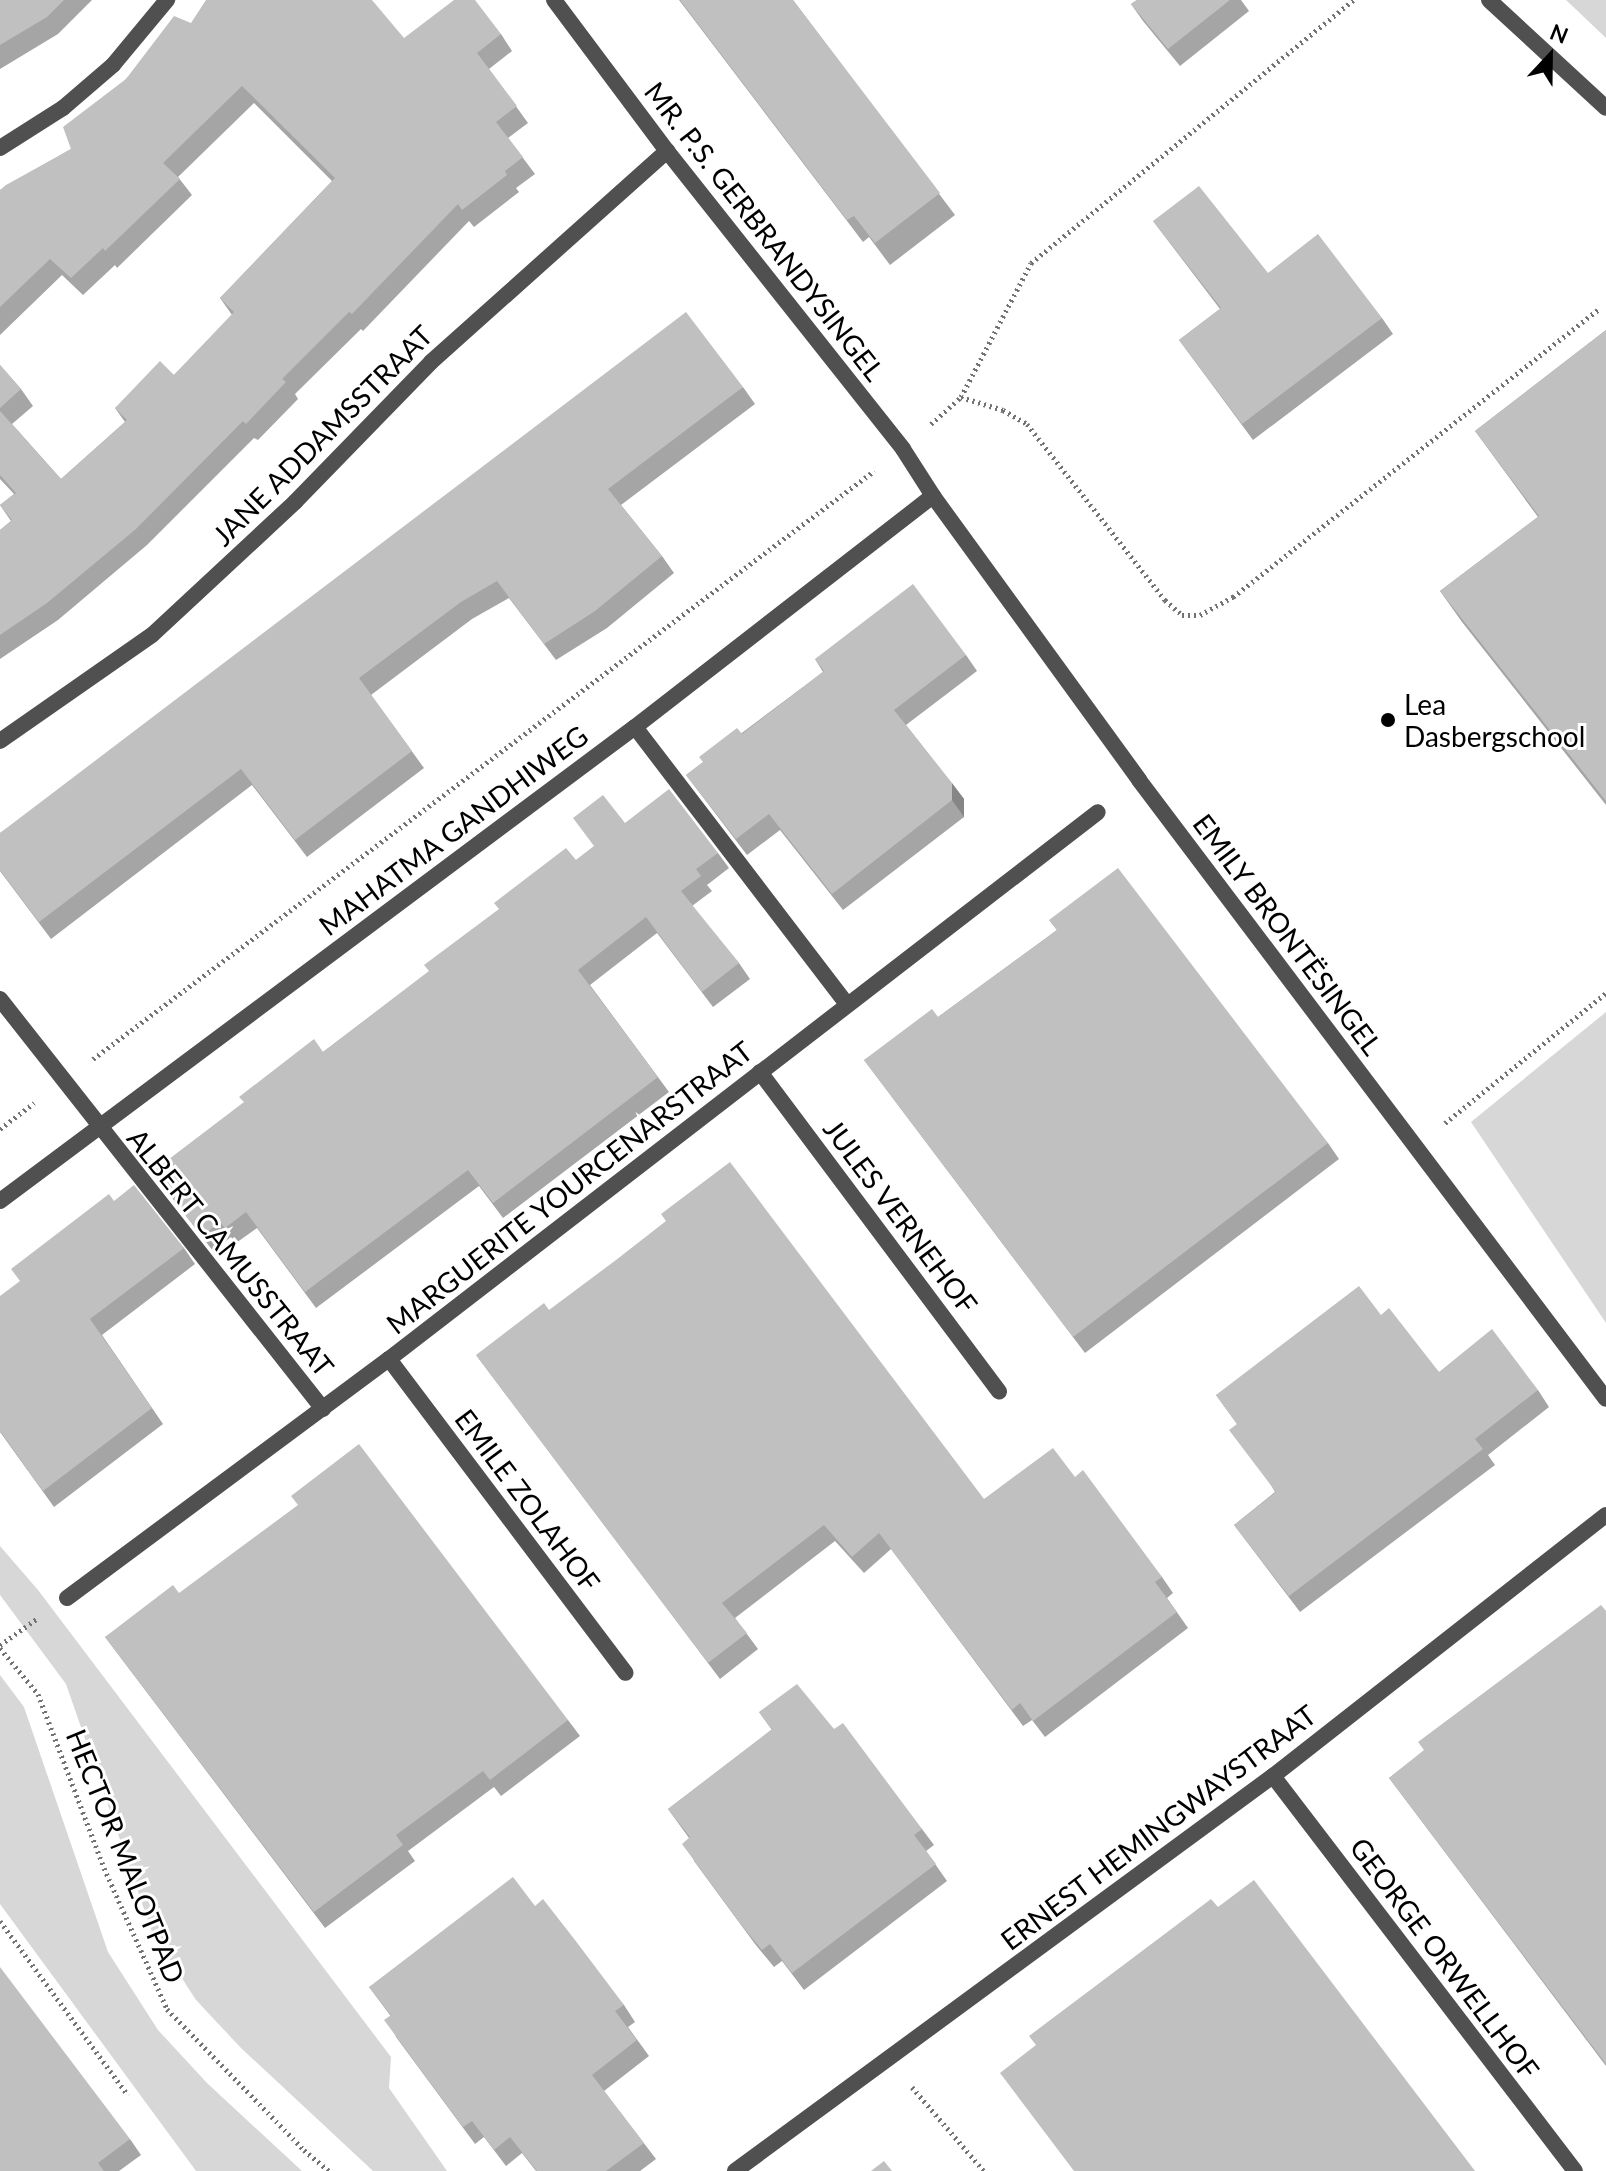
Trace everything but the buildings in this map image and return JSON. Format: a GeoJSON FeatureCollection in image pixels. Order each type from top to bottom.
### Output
{"type":"FeatureCollection","features":[{"type":"Feature","properties":{"kind":"street"},"geometry":{"type":"LineString","coordinates":[[0,148],[63,108],[113,65],[167,0]]}},
{"type":"Feature","properties":{"kind":"street","name":"MR. P.S. GERBRANDYSINGEL"},"geometry":{"type":"LineString","coordinates":[[554,0],[667,151],[903,449],[933,496]]}},
{"type":"Feature","properties":{"kind":"street"},"geometry":{"type":"LineString","coordinates":[[1489,0],[1606,108]]}},
{"type":"Feature","properties":{"kind":"street","name":"JANE ADDAMSSTRAAT"},"geometry":{"type":"LineString","coordinates":[[0,741],[152,635],[295,502],[431,362],[667,151]]}},
{"type":"Feature","properties":{"kind":"street","name":"MAHATMA GANDHIWEG"},"geometry":{"type":"LineString","coordinates":[[0,1201],[635,727],[933,496]]}},
{"type":"Feature","properties":{"kind":"street","name":"EMILY BRONTËSINGEL"},"geometry":{"type":"LineString","coordinates":[[933,496],[1139,780],[1606,1399]]}},
{"type":"Feature","properties":{"kind":"street"},"geometry":{"type":"LineString","coordinates":[[635,727],[847,1004]]}},
{"type":"Feature","properties":{"kind":"street","name":"MARGUERITE YOURCENARSTRAAT"},"geometry":{"type":"LineString","coordinates":[[67,1598],[389,1359],[1098,812]]}},
{"type":"Feature","properties":{"kind":"street"},"geometry":{"type":"LineString","coordinates":[[0,999],[98,1127]]}},
{"type":"Feature","properties":{"kind":"street","name":"JULES VERNEHOF"},"geometry":{"type":"LineString","coordinates":[[760,1072],[999,1392]]}},
{"type":"Feature","properties":{"kind":"street","name":"ALBERT CAMUSSTRAAT"},"geometry":{"type":"LineString","coordinates":[[98,1127],[323,1409]]}},
{"type":"Feature","properties":{"kind":"street","name":"EMILE ZOLAHOF"},"geometry":{"type":"LineString","coordinates":[[389,1359],[626,1673]]}},
{"type":"Feature","properties":{"kind":"street","name":"ERNEST HEMINGWAYSTRAAT"},"geometry":{"type":"LineString","coordinates":[[735,2171],[1273,1776],[1606,1515]]}},
{"type":"Feature","properties":{"kind":"street","name":"GEORGE ORWELLHOF"},"geometry":{"type":"LineString","coordinates":[[1273,1776],[1575,2171]]}},
{"type":"Feature","properties":{"kind":"path"},"geometry":{"type":"LineString","coordinates":[[1353,0],[1031,263],[961,397],[1003,410],[1027,424],[1165,600],[1182,615],[1200,615],[1233,597],[1599,309]]}},
{"type":"Feature","properties":{"kind":"path","name":"MAHATMA GANDHIWEG"},"geometry":{"type":"LineString","coordinates":[[0,1129],[903,449],[961,397]]}},
{"type":"Feature","properties":{"kind":"path"},"geometry":{"type":"LineString","coordinates":[[1416,1146],[1606,993]]}},
{"type":"Feature","properties":{"kind":"path"},"geometry":{"type":"LineString","coordinates":[[0,1647],[67,1598]]}},
{"type":"Feature","properties":{"kind":"path","name":"HECTOR MALOTPAD"},"geometry":{"type":"LineString","coordinates":[[0,1647],[38,1694],[104,1868],[167,2009],[304,2150],[329,2171]]}},
{"type":"Feature","properties":{"kind":"path"},"geometry":{"type":"LineString","coordinates":[[0,1921],[128,2095]]}},
{"type":"Feature","properties":{"kind":"path"},"geometry":{"type":"LineString","coordinates":[[888,2059],[984,2171]]}},
{"type":"Feature","properties":{"kind":"shaded area"},"geometry":{"type":"Polygon","coordinates":[[[1566,0],[1606,0],[1606,38],[1566,0]]]}},
{"type":"Feature","properties":{"kind":"shaded area"},"geometry":{"type":"Polygon","coordinates":[[[1606,1012],[1606,1323],[1471,1122],[1606,1012]]]}},
{"type":"Feature","properties":{"kind":"shaded area"},"geometry":{"type":"Polygon","coordinates":[[[0,1546],[38,1590],[391,2057],[389,2088],[447,2171],[373,2171],[241,2048],[196,2000],[152,1932],[66,1684],[0,1595],[0,1546]]]}},
{"type":"Feature","properties":{"kind":"shaded area"},"geometry":{"type":"Polygon","coordinates":[[[0,1675],[24,1707],[108,1952],[158,2030],[207,2083],[302,2171],[196,2171],[0,1904],[0,1675]]]}},
{"type":"Feature","properties":{"kind":"place","name":"Lea Dasbergschool"},"geometry":{"type":"Point","coordinates":[1388,720]}}]}
